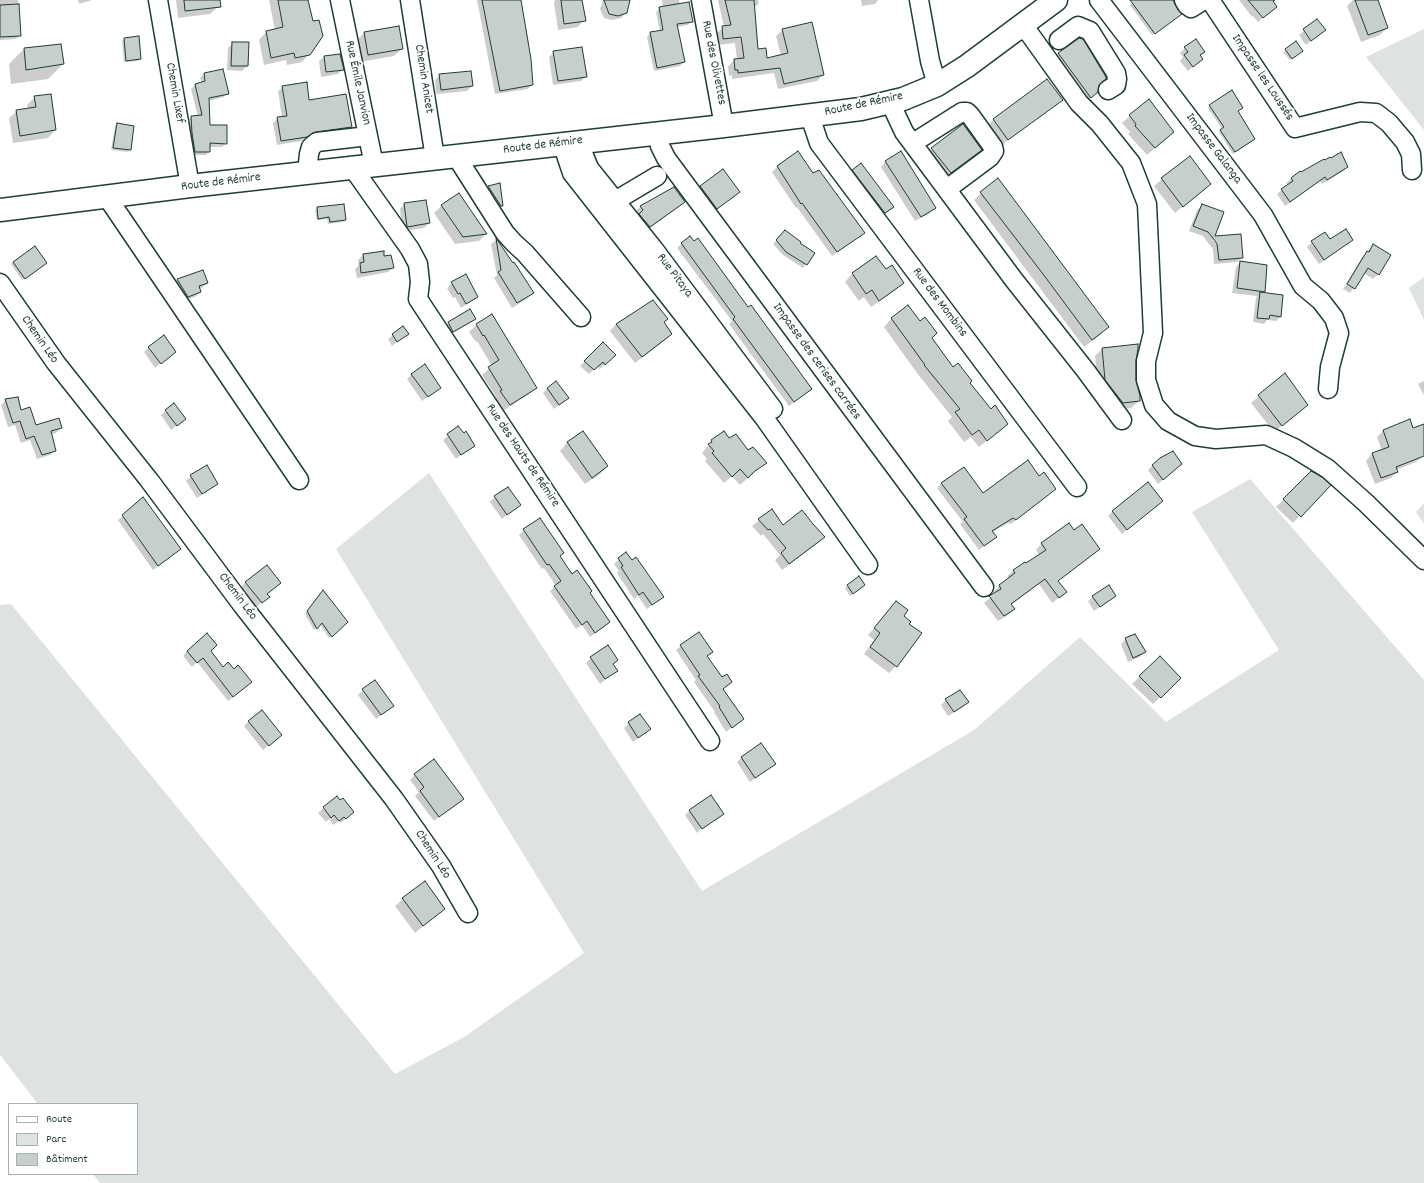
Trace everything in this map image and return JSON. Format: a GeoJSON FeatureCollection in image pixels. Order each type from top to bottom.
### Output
{"type":"FeatureCollection","features":[{"type":"Feature","properties":{"kind":"main road","name":"Route de Rémire"},"geometry":{"type":"LineString","coordinates":[[0,210],[190,186],[658,132],[724,126],[861,109],[903,99],[937,85],[967,66],[1056,0]]}},
{"type":"Feature","properties":{"kind":"street","name":"Chemin Lixef"},"geometry":{"type":"LineString","coordinates":[[158,0],[190,186]]}},
{"type":"Feature","properties":{"kind":"street","name":"Rue Émile Janvion"},"geometry":{"type":"LineString","coordinates":[[340,0],[374,165]]}},
{"type":"Feature","properties":{"kind":"street","name":"Chemin Anicet"},"geometry":{"type":"LineString","coordinates":[[411,0],[435,158]]}},
{"type":"Feature","properties":{"kind":"street","name":"Rue des Olivettes"},"geometry":{"type":"LineString","coordinates":[[701,0],[724,126]]}},
{"type":"Feature","properties":{"kind":"street"},"geometry":{"type":"LineString","coordinates":[[919,0],[930,61],[937,85]]}},
{"type":"Feature","properties":{"kind":"street","name":"Impasse Galanga"},"geometry":{"type":"LineString","coordinates":[[1099,0],[1263,215],[1303,286],[1321,301],[1334,318],[1339,333],[1330,367],[1328,389]]}},
{"type":"Feature","properties":{"kind":"street"},"geometry":{"type":"LineString","coordinates":[[1184,0],[1187,5],[1192,8],[1204,0]]}},
{"type":"Feature","properties":{"kind":"street","name":"Impasse les Loussés"},"geometry":{"type":"LineString","coordinates":[[1210,0],[1295,128],[1360,112],[1376,113],[1389,122],[1405,142],[1411,154],[1412,170]]}},
{"type":"Feature","properties":{"kind":"street"},"geometry":{"type":"LineString","coordinates":[[1060,40],[1078,26],[1090,31],[1116,73],[1116,85],[1108,90]]}},
{"type":"Feature","properties":{"kind":"street"},"geometry":{"type":"LineString","coordinates":[[1019,28],[1029,33],[1079,103],[1100,124],[1131,163],[1147,204],[1153,333],[1146,361],[1146,380],[1154,405],[1168,421],[1195,436],[1216,439],[1266,435],[1294,448],[1328,469],[1366,503],[1424,560]]}},
{"type":"Feature","properties":{"kind":"street"},"geometry":{"type":"LineString","coordinates":[[1101,48],[1124,32]]}},
{"type":"Feature","properties":{"kind":"street"},"geometry":{"type":"LineString","coordinates":[[890,102],[899,124],[913,144],[1014,280],[1086,371],[1122,420]]}},
{"type":"Feature","properties":{"kind":"street"},"geometry":{"type":"LineString","coordinates":[[913,144],[962,112],[967,112],[970,115],[993,147],[994,151],[990,158],[947,189]]}},
{"type":"Feature","properties":{"kind":"street","name":"Rue des Mombins"},"geometry":{"type":"LineString","coordinates":[[810,116],[819,143],[1077,487]]}},
{"type":"Feature","properties":{"kind":"street","name":"Impasse des cerises carrées"},"geometry":{"type":"LineString","coordinates":[[658,132],[660,146],[666,158],[984,587]]}},
{"type":"Feature","properties":{"kind":"street"},"geometry":{"type":"LineString","coordinates":[[307,173],[311,147],[317,142],[368,136]]}},
{"type":"Feature","properties":{"kind":"street"},"geometry":{"type":"LineString","coordinates":[[571,142],[572,173],[765,419],[868,565]]}},
{"type":"Feature","properties":{"kind":"street","name":"Rue Pitaya"},"geometry":{"type":"LineString","coordinates":[[571,142],[583,153],[589,168],[653,248],[773,409]]}},
{"type":"Feature","properties":{"kind":"street"},"geometry":{"type":"LineString","coordinates":[[456,156],[509,238],[525,253],[581,317]]}},
{"type":"Feature","properties":{"kind":"street","name":"Rue des Hauts de Rémire"},"geometry":{"type":"LineString","coordinates":[[352,167],[410,249],[418,264],[420,282],[418,299],[710,741]]}},
{"type":"Feature","properties":{"kind":"street"},"geometry":{"type":"LineString","coordinates":[[614,201],[657,176]]}},
{"type":"Feature","properties":{"kind":"street"},"geometry":{"type":"LineString","coordinates":[[107,196],[299,480]]}},
{"type":"Feature","properties":{"kind":"street","name":"Chemin Léo"},"geometry":{"type":"LineString","coordinates":[[0,283],[56,363],[149,480],[243,606],[394,799],[441,866],[468,913]]}},
{"type":"Feature","properties":{"kind":"green space"},"geometry":{"type":"Polygon","coordinates":[[[1424,29],[1424,130],[1366,57],[1424,29]]]}},
{"type":"Feature","properties":{"kind":"green space"},"geometry":{"type":"Polygon","coordinates":[[[1424,277],[1424,320],[1409,288],[1424,277]]]}},
{"type":"Feature","properties":{"kind":"green space"},"geometry":{"type":"Polygon","coordinates":[[[429,473],[702,891],[974,730],[1080,637],[1166,722],[1279,650],[1192,512],[1250,479],[1424,680],[1424,1183],[100,1183],[94,1175],[138,1175],[138,1103],[37,1103],[0,1055],[0,605],[11,604],[395,1074],[464,1037],[584,953],[336,549],[429,473]]]}},
{"type":"Feature","properties":{"kind":"green space"},"geometry":{"type":"Polygon","coordinates":[[[1424,503],[1424,524],[1416,512],[1424,503]]]}},
{"type":"Feature","properties":{"kind":"building"},"geometry":{"type":"Polygon","coordinates":[[[184,0],[220,0],[221,7],[185,11],[184,0]]]}},
{"type":"Feature","properties":{"kind":"building"},"geometry":{"type":"Polygon","coordinates":[[[278,0],[308,0],[313,21],[319,20],[323,36],[310,55],[295,58],[294,53],[271,58],[266,31],[283,27],[278,0]]]}},
{"type":"Feature","properties":{"kind":"building"},"geometry":{"type":"Polygon","coordinates":[[[482,0],[521,0],[531,59],[533,85],[500,91],[482,0]]]}},
{"type":"Feature","properties":{"kind":"building"},"geometry":{"type":"Polygon","coordinates":[[[561,0],[582,0],[586,21],[564,24],[561,0]]]}},
{"type":"Feature","properties":{"kind":"building"},"geometry":{"type":"Polygon","coordinates":[[[604,0],[630,0],[627,13],[618,16],[609,14],[604,0]]]}},
{"type":"Feature","properties":{"kind":"building"},"geometry":{"type":"Polygon","coordinates":[[[725,0],[754,0],[758,49],[766,48],[767,58],[788,53],[782,29],[812,22],[824,75],[784,84],[780,68],[738,73],[738,70],[735,70],[734,59],[744,58],[741,37],[723,39],[722,26],[731,25],[725,0]]]}},
{"type":"Feature","properties":{"kind":"building"},"geometry":{"type":"Polygon","coordinates":[[[1130,0],[1173,0],[1178,10],[1182,14],[1155,34],[1130,0]]]}},
{"type":"Feature","properties":{"kind":"building"},"geometry":{"type":"Polygon","coordinates":[[[1248,0],[1275,0],[1273,1],[1277,7],[1263,18],[1248,0]]]}},
{"type":"Feature","properties":{"kind":"building"},"geometry":{"type":"Polygon","coordinates":[[[1355,0],[1378,0],[1388,28],[1368,35],[1355,0]]]}},
{"type":"Feature","properties":{"kind":"building"},"geometry":{"type":"Polygon","coordinates":[[[689,2],[693,22],[677,24],[685,62],[657,68],[650,32],[663,30],[659,7],[689,2]]]}},
{"type":"Feature","properties":{"kind":"building"},"geometry":{"type":"Polygon","coordinates":[[[19,4],[21,36],[0,37],[0,5],[19,4]]]}},
{"type":"Feature","properties":{"kind":"building"},"geometry":{"type":"Polygon","coordinates":[[[1317,19],[1326,30],[1311,41],[1303,29],[1317,19]]]}},
{"type":"Feature","properties":{"kind":"building"},"geometry":{"type":"Polygon","coordinates":[[[399,26],[403,49],[368,55],[364,32],[399,26]]]}},
{"type":"Feature","properties":{"kind":"building"},"geometry":{"type":"Polygon","coordinates":[[[139,36],[141,59],[126,61],[124,38],[139,36]]]}},
{"type":"Feature","properties":{"kind":"building"},"geometry":{"type":"Polygon","coordinates":[[[1079,38],[1083,39],[1106,77],[1106,79],[1099,85],[1098,92],[1091,98],[1058,53],[1079,38]]]}},
{"type":"Feature","properties":{"kind":"building"},"geometry":{"type":"Polygon","coordinates":[[[1196,39],[1205,52],[1200,55],[1203,59],[1193,67],[1184,55],[1188,52],[1184,47],[1196,39]]]}},
{"type":"Feature","properties":{"kind":"building"},"geometry":{"type":"Polygon","coordinates":[[[1296,41],[1303,51],[1292,59],[1285,49],[1296,41]]]}},
{"type":"Feature","properties":{"kind":"building"},"geometry":{"type":"Polygon","coordinates":[[[232,42],[249,42],[248,66],[231,66],[232,42]]]}},
{"type":"Feature","properties":{"kind":"building"},"geometry":{"type":"Polygon","coordinates":[[[61,44],[64,64],[26,70],[24,48],[61,44]]]}},
{"type":"Feature","properties":{"kind":"building"},"geometry":{"type":"Polygon","coordinates":[[[582,47],[587,77],[558,81],[553,51],[582,47]]]}},
{"type":"Feature","properties":{"kind":"building"},"geometry":{"type":"Polygon","coordinates":[[[340,54],[344,70],[326,72],[324,56],[340,54]]]}},
{"type":"Feature","properties":{"kind":"building"},"geometry":{"type":"Polygon","coordinates":[[[223,69],[229,94],[209,98],[210,125],[227,125],[227,144],[210,143],[210,152],[195,152],[191,116],[202,115],[195,84],[205,81],[204,73],[223,69]]]}},
{"type":"Feature","properties":{"kind":"building"},"geometry":{"type":"Polygon","coordinates":[[[471,71],[473,86],[441,90],[439,74],[471,71]]]}},
{"type":"Feature","properties":{"kind":"building"},"geometry":{"type":"Polygon","coordinates":[[[1047,79],[1063,100],[1008,140],[993,119],[1047,79]]]}},
{"type":"Feature","properties":{"kind":"building"},"geometry":{"type":"Polygon","coordinates":[[[307,82],[309,100],[346,94],[352,127],[316,132],[307,137],[281,141],[277,117],[287,116],[282,86],[307,82]]]}},
{"type":"Feature","properties":{"kind":"building"},"geometry":{"type":"Polygon","coordinates":[[[1232,90],[1243,108],[1238,111],[1255,139],[1235,152],[1220,130],[1224,127],[1209,105],[1232,90]]]}},
{"type":"Feature","properties":{"kind":"building"},"geometry":{"type":"Polygon","coordinates":[[[51,94],[56,130],[20,136],[16,110],[36,107],[34,96],[51,94]]]}},
{"type":"Feature","properties":{"kind":"building"},"geometry":{"type":"Polygon","coordinates":[[[1149,99],[1174,132],[1155,148],[1135,126],[1136,124],[1129,115],[1149,99]]]}},
{"type":"Feature","properties":{"kind":"building"},"geometry":{"type":"Polygon","coordinates":[[[117,123],[134,126],[131,150],[113,148],[117,123]]]}},
{"type":"Feature","properties":{"kind":"building"},"geometry":{"type":"Polygon","coordinates":[[[963,124],[982,150],[951,173],[931,148],[963,124]]]}},
{"type":"Feature","properties":{"kind":"building"},"geometry":{"type":"Polygon","coordinates":[[[798,151],[813,173],[819,170],[865,233],[837,252],[802,203],[801,204],[777,166],[798,151]]]}},
{"type":"Feature","properties":{"kind":"building"},"geometry":{"type":"Polygon","coordinates":[[[901,151],[936,208],[921,217],[885,161],[901,151]]]}},
{"type":"Feature","properties":{"kind":"building"},"geometry":{"type":"Polygon","coordinates":[[[1341,152],[1348,167],[1327,180],[1325,177],[1290,202],[1281,189],[1293,181],[1291,178],[1300,171],[1301,172],[1324,159],[1331,158],[1341,152]]]}},
{"type":"Feature","properties":{"kind":"building"},"geometry":{"type":"Polygon","coordinates":[[[1190,156],[1211,184],[1183,207],[1161,178],[1190,156]]]}},
{"type":"Feature","properties":{"kind":"building"},"geometry":{"type":"Polygon","coordinates":[[[861,163],[894,207],[885,213],[852,170],[861,163]]]}},
{"type":"Feature","properties":{"kind":"building"},"geometry":{"type":"Polygon","coordinates":[[[723,169],[740,192],[717,209],[700,186],[723,169]]]}},
{"type":"Feature","properties":{"kind":"building"},"geometry":{"type":"Polygon","coordinates":[[[998,178],[1109,327],[1092,340],[980,192],[998,178]]]}},
{"type":"Feature","properties":{"kind":"building"},"geometry":{"type":"Polygon","coordinates":[[[500,183],[503,206],[501,206],[488,186],[500,183]]]}},
{"type":"Feature","properties":{"kind":"building"},"geometry":{"type":"Polygon","coordinates":[[[674,187],[685,202],[650,227],[639,214],[643,210],[640,206],[674,187]]]}},
{"type":"Feature","properties":{"kind":"building"},"geometry":{"type":"Polygon","coordinates":[[[459,193],[487,234],[463,237],[441,205],[459,193]]]}},
{"type":"Feature","properties":{"kind":"building"},"geometry":{"type":"Polygon","coordinates":[[[426,200],[430,223],[407,227],[404,203],[426,200]]]}},
{"type":"Feature","properties":{"kind":"building"},"geometry":{"type":"Polygon","coordinates":[[[344,204],[346,220],[330,222],[329,217],[318,219],[317,207],[344,204]]]}},
{"type":"Feature","properties":{"kind":"building"},"geometry":{"type":"Polygon","coordinates":[[[1202,204],[1224,212],[1215,236],[1241,234],[1243,258],[1219,260],[1217,244],[1213,238],[1208,232],[1193,226],[1202,204]]]}},
{"type":"Feature","properties":{"kind":"building"},"geometry":{"type":"Polygon","coordinates":[[[1346,229],[1353,240],[1324,260],[1311,241],[1325,232],[1330,239],[1346,229]]]}},
{"type":"Feature","properties":{"kind":"building"},"geometry":{"type":"Polygon","coordinates":[[[785,230],[815,253],[807,265],[786,252],[776,240],[785,230]]]}},
{"type":"Feature","properties":{"kind":"building"},"geometry":{"type":"Polygon","coordinates":[[[690,236],[694,241],[698,238],[748,307],[751,305],[812,389],[794,402],[733,319],[735,317],[681,243],[690,236]]]}},
{"type":"Feature","properties":{"kind":"building"},"geometry":{"type":"Polygon","coordinates":[[[496,238],[534,293],[517,303],[498,272],[501,270],[496,238]]]}},
{"type":"Feature","properties":{"kind":"building"},"geometry":{"type":"Polygon","coordinates":[[[1373,244],[1391,255],[1379,275],[1368,268],[1355,289],[1347,284],[1367,251],[1369,252],[1373,244]]]}},
{"type":"Feature","properties":{"kind":"building"},"geometry":{"type":"Polygon","coordinates":[[[35,246],[47,263],[25,279],[13,262],[35,246]]]}},
{"type":"Feature","properties":{"kind":"building"},"geometry":{"type":"Polygon","coordinates":[[[384,251],[384,256],[391,255],[394,268],[361,273],[360,263],[364,262],[363,254],[384,251]]]}},
{"type":"Feature","properties":{"kind":"building"},"geometry":{"type":"Polygon","coordinates":[[[876,256],[886,269],[892,265],[904,283],[879,301],[872,290],[866,294],[852,273],[876,256]]]}},
{"type":"Feature","properties":{"kind":"building"},"geometry":{"type":"Polygon","coordinates":[[[1240,261],[1267,265],[1265,292],[1237,288],[1240,261]]]}},
{"type":"Feature","properties":{"kind":"building"},"geometry":{"type":"Polygon","coordinates":[[[203,270],[208,283],[199,286],[201,292],[188,297],[177,279],[203,270]]]}},
{"type":"Feature","properties":{"kind":"building"},"geometry":{"type":"Polygon","coordinates":[[[466,274],[478,297],[466,304],[460,293],[458,294],[451,282],[466,274]]]}},
{"type":"Feature","properties":{"kind":"building"},"geometry":{"type":"Polygon","coordinates":[[[1260,292],[1283,295],[1281,317],[1270,315],[1269,319],[1257,318],[1260,292]]]}},
{"type":"Feature","properties":{"kind":"building"},"geometry":{"type":"Polygon","coordinates":[[[653,300],[668,319],[664,322],[672,334],[642,357],[616,324],[653,300]]]}},
{"type":"Feature","properties":{"kind":"building"},"geometry":{"type":"Polygon","coordinates":[[[908,305],[920,321],[925,317],[937,333],[932,338],[953,367],[958,363],[972,381],[970,383],[991,409],[995,405],[1008,424],[987,441],[979,430],[972,435],[955,412],[960,409],[924,365],[891,318],[908,305]]]}},
{"type":"Feature","properties":{"kind":"building"},"geometry":{"type":"Polygon","coordinates":[[[470,309],[476,319],[453,332],[448,322],[470,309]]]}},
{"type":"Feature","properties":{"kind":"building"},"geometry":{"type":"Polygon","coordinates":[[[492,314],[537,388],[510,405],[500,391],[502,390],[488,367],[499,360],[476,324],[492,314]]]}},
{"type":"Feature","properties":{"kind":"building"},"geometry":{"type":"Polygon","coordinates":[[[403,326],[409,334],[397,342],[392,334],[403,326]]]}},
{"type":"Feature","properties":{"kind":"building"},"geometry":{"type":"Polygon","coordinates":[[[164,335],[176,352],[161,364],[148,347],[164,335]]]}},
{"type":"Feature","properties":{"kind":"building"},"geometry":{"type":"Polygon","coordinates":[[[603,342],[616,355],[605,365],[603,362],[594,370],[584,361],[603,342]]]}},
{"type":"Feature","properties":{"kind":"building"},"geometry":{"type":"Polygon","coordinates":[[[1138,344],[1136,380],[1140,401],[1123,403],[1105,380],[1102,348],[1138,344]]]}},
{"type":"Feature","properties":{"kind":"building"},"geometry":{"type":"Polygon","coordinates":[[[425,364],[441,388],[428,397],[411,374],[425,364]]]}},
{"type":"Feature","properties":{"kind":"building"},"geometry":{"type":"Polygon","coordinates":[[[1285,373],[1308,405],[1282,426],[1258,395],[1285,373]]]}},
{"type":"Feature","properties":{"kind":"building"},"geometry":{"type":"Polygon","coordinates":[[[556,381],[569,398],[559,405],[547,388],[556,381]]]}},
{"type":"Feature","properties":{"kind":"building"},"geometry":{"type":"Polygon","coordinates":[[[18,397],[21,410],[30,407],[36,425],[59,418],[62,428],[51,431],[56,451],[42,455],[34,436],[26,439],[20,421],[13,423],[5,399],[18,397]]]}},
{"type":"Feature","properties":{"kind":"building"},"geometry":{"type":"Polygon","coordinates":[[[174,403],[186,419],[177,426],[165,410],[174,403]]]}},
{"type":"Feature","properties":{"kind":"building"},"geometry":{"type":"Polygon","coordinates":[[[1410,419],[1413,428],[1424,424],[1424,456],[1396,467],[1398,472],[1381,478],[1372,453],[1389,447],[1383,430],[1410,419]]]}},
{"type":"Feature","properties":{"kind":"building"},"geometry":{"type":"Polygon","coordinates":[[[458,426],[464,433],[466,431],[475,446],[461,455],[447,434],[458,426]]]}},
{"type":"Feature","properties":{"kind":"building"},"geometry":{"type":"Polygon","coordinates":[[[583,431],[608,466],[592,478],[567,442],[583,431]]]}},
{"type":"Feature","properties":{"kind":"building"},"geometry":{"type":"Polygon","coordinates":[[[724,431],[729,438],[736,434],[748,450],[753,447],[767,463],[748,478],[740,469],[732,477],[712,453],[714,451],[708,444],[712,442],[711,440],[724,431]]]}},
{"type":"Feature","properties":{"kind":"building"},"geometry":{"type":"Polygon","coordinates":[[[1173,451],[1182,464],[1163,480],[1152,465],[1160,458],[1173,451]]]}},
{"type":"Feature","properties":{"kind":"building"},"geometry":{"type":"Polygon","coordinates":[[[1028,460],[1039,476],[1044,472],[1056,489],[1016,520],[1013,518],[992,531],[997,537],[984,546],[964,519],[967,517],[941,483],[964,467],[983,493],[1028,460]]]}},
{"type":"Feature","properties":{"kind":"building"},"geometry":{"type":"Polygon","coordinates":[[[207,465],[218,484],[202,494],[190,475],[207,465]]]}},
{"type":"Feature","properties":{"kind":"building"},"geometry":{"type":"Polygon","coordinates":[[[1311,471],[1322,477],[1331,485],[1301,517],[1283,499],[1311,471]]]}},
{"type":"Feature","properties":{"kind":"building"},"geometry":{"type":"Polygon","coordinates":[[[1148,482],[1163,501],[1127,530],[1112,511],[1148,482]]]}},
{"type":"Feature","properties":{"kind":"building"},"geometry":{"type":"Polygon","coordinates":[[[508,487],[521,505],[507,515],[494,496],[508,487]]]}},
{"type":"Feature","properties":{"kind":"building"},"geometry":{"type":"Polygon","coordinates":[[[143,497],[181,549],[158,566],[122,515],[143,497]]]}},
{"type":"Feature","properties":{"kind":"building"},"geometry":{"type":"Polygon","coordinates":[[[772,509],[783,525],[802,510],[825,537],[789,564],[781,553],[786,548],[770,529],[768,530],[758,519],[772,509]]]}},
{"type":"Feature","properties":{"kind":"building"},"geometry":{"type":"Polygon","coordinates":[[[540,518],[564,553],[560,556],[572,574],[577,570],[592,591],[590,593],[610,622],[595,633],[587,621],[582,625],[554,586],[561,581],[549,564],[547,565],[523,529],[540,518]]]}},
{"type":"Feature","properties":{"kind":"building"},"geometry":{"type":"Polygon","coordinates":[[[1069,523],[1074,530],[1082,524],[1100,549],[1058,581],[1067,592],[1059,598],[1045,579],[1011,604],[1015,609],[1004,616],[989,596],[1001,589],[999,585],[1015,573],[1013,570],[1046,550],[1041,543],[1069,523]]]}},
{"type":"Feature","properties":{"kind":"building"},"geometry":{"type":"Polygon","coordinates":[[[626,552],[632,560],[636,557],[664,597],[652,605],[643,592],[639,595],[621,567],[623,566],[618,558],[626,552]]]}},
{"type":"Feature","properties":{"kind":"building"},"geometry":{"type":"Polygon","coordinates":[[[267,565],[281,583],[267,594],[270,597],[262,603],[245,582],[267,565]]]}},
{"type":"Feature","properties":{"kind":"building"},"geometry":{"type":"Polygon","coordinates":[[[859,576],[865,585],[853,594],[847,585],[859,576]]]}},
{"type":"Feature","properties":{"kind":"building"},"geometry":{"type":"Polygon","coordinates":[[[1109,585],[1116,596],[1100,607],[1092,596],[1109,585]]]}},
{"type":"Feature","properties":{"kind":"building"},"geometry":{"type":"Polygon","coordinates":[[[323,590],[348,622],[332,637],[322,623],[317,629],[307,611],[323,590]]]}},
{"type":"Feature","properties":{"kind":"building"},"geometry":{"type":"Polygon","coordinates":[[[896,601],[908,610],[904,616],[911,622],[909,624],[922,633],[897,667],[870,647],[880,633],[874,628],[896,601]]]}},
{"type":"Feature","properties":{"kind":"building"},"geometry":{"type":"Polygon","coordinates":[[[699,632],[713,652],[707,656],[722,677],[727,674],[732,682],[723,689],[744,719],[732,728],[719,707],[720,706],[698,676],[700,675],[680,645],[699,632]]]}},
{"type":"Feature","properties":{"kind":"building"},"geometry":{"type":"Polygon","coordinates":[[[207,633],[217,645],[211,651],[223,667],[228,662],[234,669],[238,665],[252,682],[233,697],[203,658],[197,663],[187,651],[207,633]]]}},
{"type":"Feature","properties":{"kind":"building"},"geometry":{"type":"Polygon","coordinates":[[[1135,634],[1146,652],[1133,658],[1125,638],[1135,634]]]}},
{"type":"Feature","properties":{"kind":"building"},"geometry":{"type":"Polygon","coordinates":[[[608,645],[618,660],[613,664],[618,671],[605,679],[590,657],[608,645]]]}},
{"type":"Feature","properties":{"kind":"building"},"geometry":{"type":"Polygon","coordinates":[[[1160,656],[1181,678],[1161,698],[1139,676],[1160,656]]]}},
{"type":"Feature","properties":{"kind":"building"},"geometry":{"type":"Polygon","coordinates":[[[375,680],[394,706],[381,715],[362,689],[375,680]]]}},
{"type":"Feature","properties":{"kind":"building"},"geometry":{"type":"Polygon","coordinates":[[[960,690],[969,702],[954,712],[945,699],[960,690]]]}},
{"type":"Feature","properties":{"kind":"building"},"geometry":{"type":"Polygon","coordinates":[[[262,710],[282,735],[269,746],[248,721],[262,710]]]}},
{"type":"Feature","properties":{"kind":"building"},"geometry":{"type":"Polygon","coordinates":[[[640,714],[651,729],[638,738],[628,722],[640,714]]]}},
{"type":"Feature","properties":{"kind":"building"},"geometry":{"type":"Polygon","coordinates":[[[761,743],[776,764],[755,778],[741,757],[761,743]]]}},
{"type":"Feature","properties":{"kind":"building"},"geometry":{"type":"Polygon","coordinates":[[[434,759],[464,799],[439,817],[420,791],[424,787],[414,774],[434,759]]]}},
{"type":"Feature","properties":{"kind":"building"},"geometry":{"type":"Polygon","coordinates":[[[711,795],[724,814],[702,829],[689,810],[711,795]]]}},
{"type":"Feature","properties":{"kind":"building"},"geometry":{"type":"Polygon","coordinates":[[[337,796],[340,800],[343,798],[354,812],[346,819],[344,817],[339,821],[334,815],[331,818],[323,807],[337,796]]]}},
{"type":"Feature","properties":{"kind":"building"},"geometry":{"type":"Polygon","coordinates":[[[425,881],[445,909],[423,926],[402,898],[425,881]]]}}]}
